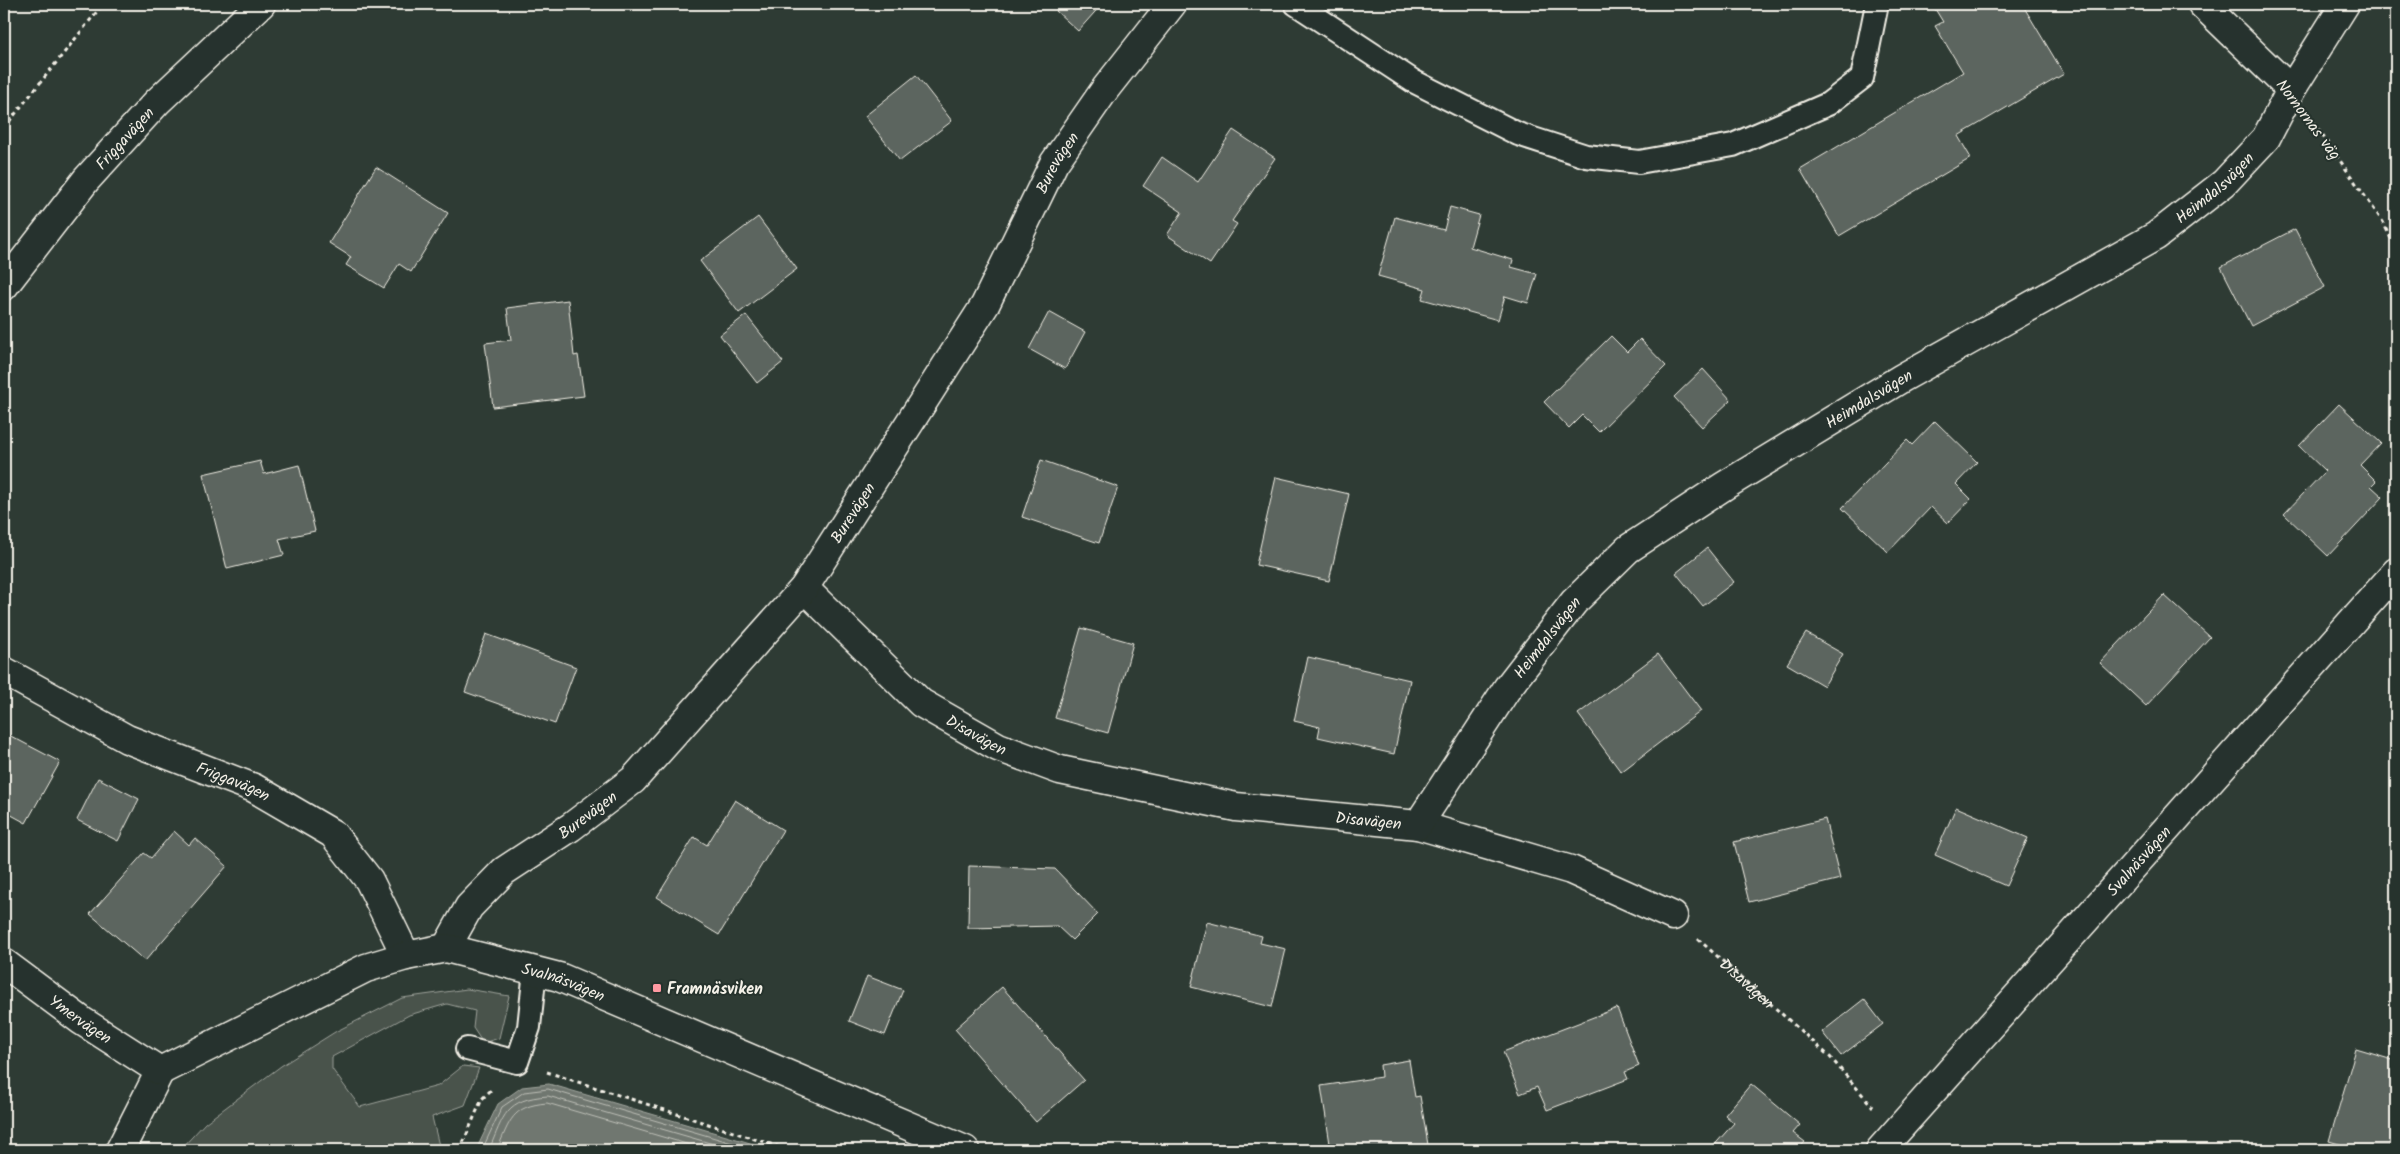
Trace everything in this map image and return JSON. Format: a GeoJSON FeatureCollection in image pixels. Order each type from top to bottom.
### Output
{"type":"FeatureCollection","features":[{"type":"Feature","properties":{"kind":"street","name":"Friggavägen"},"geometry":{"type":"LineString","coordinates":[[4,286],[99,166],[157,102],[261,4]]}},
{"type":"Feature","properties":{"kind":"street","name":"Burevägen"},"geometry":{"type":"LineString","coordinates":[[446,948],[469,907],[504,871],[571,827],[633,780],[804,588],[984,305],[1054,163],[1106,88],[1172,4]]}},
{"type":"Feature","properties":{"kind":"street","name":"Nornornas väg"},"geometry":{"type":"LineString","coordinates":[[2202,4],[2291,90]]}},
{"type":"Feature","properties":{"kind":"street","name":"Heimdalsvägen"},"geometry":{"type":"LineString","coordinates":[[1418,826],[1508,687],[1574,602],[1628,549],[1724,486],[1902,378],[2156,236],[2224,183],[2266,138],[2291,90],[2345,4]]}},
{"type":"Feature","properties":{"kind":"street","name":"Svalnäsvägen"},"geometry":{"type":"LineString","coordinates":[[1886,1143],[2396,572]]}},
{"type":"Feature","properties":{"kind":"street","name":"Disavägen"},"geometry":{"type":"LineString","coordinates":[[804,588],[921,703],[998,748],[1060,770],[1227,805],[1418,826],[1570,870],[1673,916]]}},
{"type":"Feature","properties":{"kind":"street","name":"Friggavägen"},"geometry":{"type":"LineString","coordinates":[[4,670],[127,739],[254,788],[333,834],[369,880],[406,956]]}},
{"type":"Feature","properties":{"kind":"street","name":"Svalnäsvägen"},"geometry":{"type":"LineString","coordinates":[[160,1071],[366,968],[406,956],[446,948],[559,977],[965,1150]]}},
{"type":"Feature","properties":{"kind":"street","name":"Ymervägen"},"geometry":{"type":"LineString","coordinates":[[4,963],[82,1021],[160,1071]]}},
{"type":"Feature","properties":{"kind":"street"},"geometry":{"type":"LineString","coordinates":[[120,1150],[160,1071]]}},
{"type":"Feature","properties":{"kind":"lane"},"geometry":{"type":"LineString","coordinates":[[1296,4],[1413,81],[1518,134],[1586,156],[1639,162],[1733,145],[1828,104],[1862,78],[1877,4]]}},
{"type":"Feature","properties":{"kind":"lane"},"geometry":{"type":"LineString","coordinates":[[467,1049],[518,1062],[529,1027],[535,970]]}},
{"type":"Feature","properties":{"kind":"path"},"geometry":{"type":"LineString","coordinates":[[4,128],[103,4]]}},
{"type":"Feature","properties":{"kind":"path","name":"Nornornas väg"},"geometry":{"type":"LineString","coordinates":[[2291,90],[2383,222],[2396,249]]}},
{"type":"Feature","properties":{"kind":"path","name":"Disavägen"},"geometry":{"type":"LineString","coordinates":[[1673,916],[1830,1057],[1869,1101],[1886,1143]]}},
{"type":"Feature","properties":{"kind":"path"},"geometry":{"type":"LineString","coordinates":[[460,1150],[482,1098],[518,1062],[789,1150]]}},
{"type":"Feature","properties":{"kind":"shaded area"},"geometry":{"type":"Polygon","coordinates":[[[467,989],[509,996],[499,1038],[483,1043],[473,1028],[475,1011],[447,1004],[409,1015],[332,1057],[332,1069],[360,1107],[438,1086],[463,1066],[479,1068],[465,1105],[432,1117],[440,1150],[180,1150],[205,1123],[281,1066],[335,1032],[402,998],[467,989]]]}},
{"type":"Feature","properties":{"kind":"water"},"geometry":{"type":"Polygon","coordinates":[[[549,1084],[774,1150],[476,1150],[498,1104],[522,1087],[549,1084]]]}},
{"type":"Feature","properties":{"kind":"building"},"geometry":{"type":"Polygon","coordinates":[[[1062,4],[1102,4],[1078,31],[1056,11],[1062,4]]]}},
{"type":"Feature","properties":{"kind":"building"},"geometry":{"type":"Polygon","coordinates":[[[1932,4],[2022,4],[2064,74],[1958,136],[1971,158],[1839,236],[1800,169],[1963,72],[1935,26],[1943,22],[1932,4]]]}},
{"type":"Feature","properties":{"kind":"building"},"geometry":{"type":"Polygon","coordinates":[[[916,75],[952,121],[900,161],[865,116],[916,75]]]}},
{"type":"Feature","properties":{"kind":"building"},"geometry":{"type":"Polygon","coordinates":[[[1233,130],[1275,158],[1232,221],[1237,224],[1210,264],[1167,235],[1182,212],[1143,186],[1162,157],[1198,182],[1233,130]]]}},
{"type":"Feature","properties":{"kind":"building"},"geometry":{"type":"Polygon","coordinates":[[[376,167],[448,213],[411,272],[399,264],[384,288],[346,265],[351,257],[329,243],[376,167]]]}},
{"type":"Feature","properties":{"kind":"building"},"geometry":{"type":"Polygon","coordinates":[[[1450,207],[1479,215],[1470,247],[1513,260],[1511,267],[1537,274],[1528,303],[1505,296],[1498,320],[1422,299],[1425,289],[1378,276],[1395,217],[1444,230],[1450,207]]]}},
{"type":"Feature","properties":{"kind":"building"},"geometry":{"type":"Polygon","coordinates":[[[758,217],[797,269],[739,313],[700,261],[758,217]]]}},
{"type":"Feature","properties":{"kind":"building"},"geometry":{"type":"Polygon","coordinates":[[[2295,229],[2325,287],[2251,326],[2221,267],[2295,229]]]}},
{"type":"Feature","properties":{"kind":"building"},"geometry":{"type":"Polygon","coordinates":[[[568,300],[574,356],[578,355],[584,396],[493,407],[485,343],[511,340],[507,308],[568,300]]]}},
{"type":"Feature","properties":{"kind":"building"},"geometry":{"type":"Polygon","coordinates":[[[1049,312],[1085,332],[1065,369],[1029,349],[1049,312]]]}},
{"type":"Feature","properties":{"kind":"building"},"geometry":{"type":"Polygon","coordinates":[[[746,315],[783,362],[757,383],[720,335],[746,315]]]}},
{"type":"Feature","properties":{"kind":"building"},"geometry":{"type":"Polygon","coordinates":[[[1611,336],[1627,352],[1640,339],[1666,366],[1599,432],[1582,415],[1569,428],[1544,402],[1611,336]]]}},
{"type":"Feature","properties":{"kind":"building"},"geometry":{"type":"Polygon","coordinates":[[[1703,369],[1731,400],[1702,427],[1674,397],[1703,369]]]}},
{"type":"Feature","properties":{"kind":"building"},"geometry":{"type":"Polygon","coordinates":[[[2339,404],[2381,443],[2360,465],[2376,481],[2371,486],[2383,497],[2328,556],[2284,514],[2325,471],[2299,446],[2339,404]]]}},
{"type":"Feature","properties":{"kind":"building"},"geometry":{"type":"Polygon","coordinates":[[[1935,421],[1977,462],[1956,484],[1971,499],[1948,523],[1931,507],[1888,552],[1842,508],[1907,440],[1912,445],[1935,421]]]}},
{"type":"Feature","properties":{"kind":"building"},"geometry":{"type":"Polygon","coordinates":[[[1041,460],[1118,487],[1099,543],[1022,517],[1041,460]]]}},
{"type":"Feature","properties":{"kind":"building"},"geometry":{"type":"Polygon","coordinates":[[[260,461],[264,474],[299,465],[315,531],[279,539],[284,555],[227,569],[203,474],[260,461]]]}},
{"type":"Feature","properties":{"kind":"building"},"geometry":{"type":"Polygon","coordinates":[[[1276,477],[1349,494],[1329,581],[1256,565],[1276,477]]]}},
{"type":"Feature","properties":{"kind":"building"},"geometry":{"type":"Polygon","coordinates":[[[1707,548],[1734,582],[1703,606],[1676,573],[1707,548]]]}},
{"type":"Feature","properties":{"kind":"building"},"geometry":{"type":"Polygon","coordinates":[[[2164,595],[2210,637],[2146,706],[2100,663],[2164,595]]]}},
{"type":"Feature","properties":{"kind":"building"},"geometry":{"type":"Polygon","coordinates":[[[1081,628],[1133,643],[1108,733],[1055,718],[1081,628]]]}},
{"type":"Feature","properties":{"kind":"building"},"geometry":{"type":"Polygon","coordinates":[[[1806,633],[1843,654],[1824,686],[1787,664],[1806,633]]]}},
{"type":"Feature","properties":{"kind":"building"},"geometry":{"type":"Polygon","coordinates":[[[486,634],[576,667],[555,724],[465,692],[486,634]]]}},
{"type":"Feature","properties":{"kind":"building"},"geometry":{"type":"Polygon","coordinates":[[[1658,654],[1701,711],[1621,772],[1578,714],[1658,654]]]}},
{"type":"Feature","properties":{"kind":"building"},"geometry":{"type":"Polygon","coordinates":[[[1308,657],[1410,680],[1394,754],[1318,737],[1320,727],[1294,721],[1308,657]]]}},
{"type":"Feature","properties":{"kind":"building"},"geometry":{"type":"Polygon","coordinates":[[[5,733],[60,762],[26,823],[4,811],[5,733]]]}},
{"type":"Feature","properties":{"kind":"building"},"geometry":{"type":"Polygon","coordinates":[[[98,778],[139,799],[118,841],[77,820],[98,778]]]}},
{"type":"Feature","properties":{"kind":"building"},"geometry":{"type":"Polygon","coordinates":[[[735,800],[783,830],[719,935],[657,897],[694,837],[707,845],[735,800]]]}},
{"type":"Feature","properties":{"kind":"building"},"geometry":{"type":"Polygon","coordinates":[[[1956,807],[2028,838],[2006,886],[1935,855],[1956,807]]]}},
{"type":"Feature","properties":{"kind":"building"},"geometry":{"type":"Polygon","coordinates":[[[1825,819],[1840,879],[1749,902],[1734,842],[1825,819]]]}},
{"type":"Feature","properties":{"kind":"building"},"geometry":{"type":"Polygon","coordinates":[[[174,831],[189,845],[195,838],[227,866],[145,961],[90,914],[144,853],[151,858],[174,831]]]}},
{"type":"Feature","properties":{"kind":"building"},"geometry":{"type":"Polygon","coordinates":[[[969,866],[1055,869],[1098,914],[1072,940],[1057,926],[968,928],[969,866]]]}},
{"type":"Feature","properties":{"kind":"building"},"geometry":{"type":"Polygon","coordinates":[[[1207,922],[1262,936],[1260,943],[1286,949],[1272,1007],[1191,987],[1207,922]]]}},
{"type":"Feature","properties":{"kind":"building"},"geometry":{"type":"Polygon","coordinates":[[[867,976],[903,990],[885,1035],[849,1021],[867,976]]]}},
{"type":"Feature","properties":{"kind":"building"},"geometry":{"type":"Polygon","coordinates":[[[1002,987],[1084,1080],[1036,1122],[955,1029],[1002,987]]]}},
{"type":"Feature","properties":{"kind":"building"},"geometry":{"type":"Polygon","coordinates":[[[1864,999],[1883,1024],[1841,1056],[1822,1032],[1864,999]]]}},
{"type":"Feature","properties":{"kind":"building"},"geometry":{"type":"Polygon","coordinates":[[[1617,1008],[1639,1066],[1625,1072],[1628,1079],[1547,1110],[1537,1087],[1520,1094],[1503,1052],[1617,1008]]]}},
{"type":"Feature","properties":{"kind":"building"},"geometry":{"type":"Polygon","coordinates":[[[2356,1049],[2396,1061],[2396,1150],[2359,1150],[2329,1141],[2356,1049]]]}},
{"type":"Feature","properties":{"kind":"building"},"geometry":{"type":"Polygon","coordinates":[[[1409,1060],[1415,1097],[1420,1096],[1428,1145],[1424,1146],[1424,1150],[1331,1150],[1321,1086],[1381,1077],[1380,1065],[1409,1060]]]}},
{"type":"Feature","properties":{"kind":"building"},"geometry":{"type":"Polygon","coordinates":[[[1751,1084],[1800,1125],[1793,1133],[1805,1142],[1798,1150],[1710,1150],[1734,1123],[1725,1115],[1751,1084]]]}},
{"type":"Feature","properties":{"kind":"place","name":"Framnäsviken"},"geometry":{"type":"Point","coordinates":[657,988]}}]}
